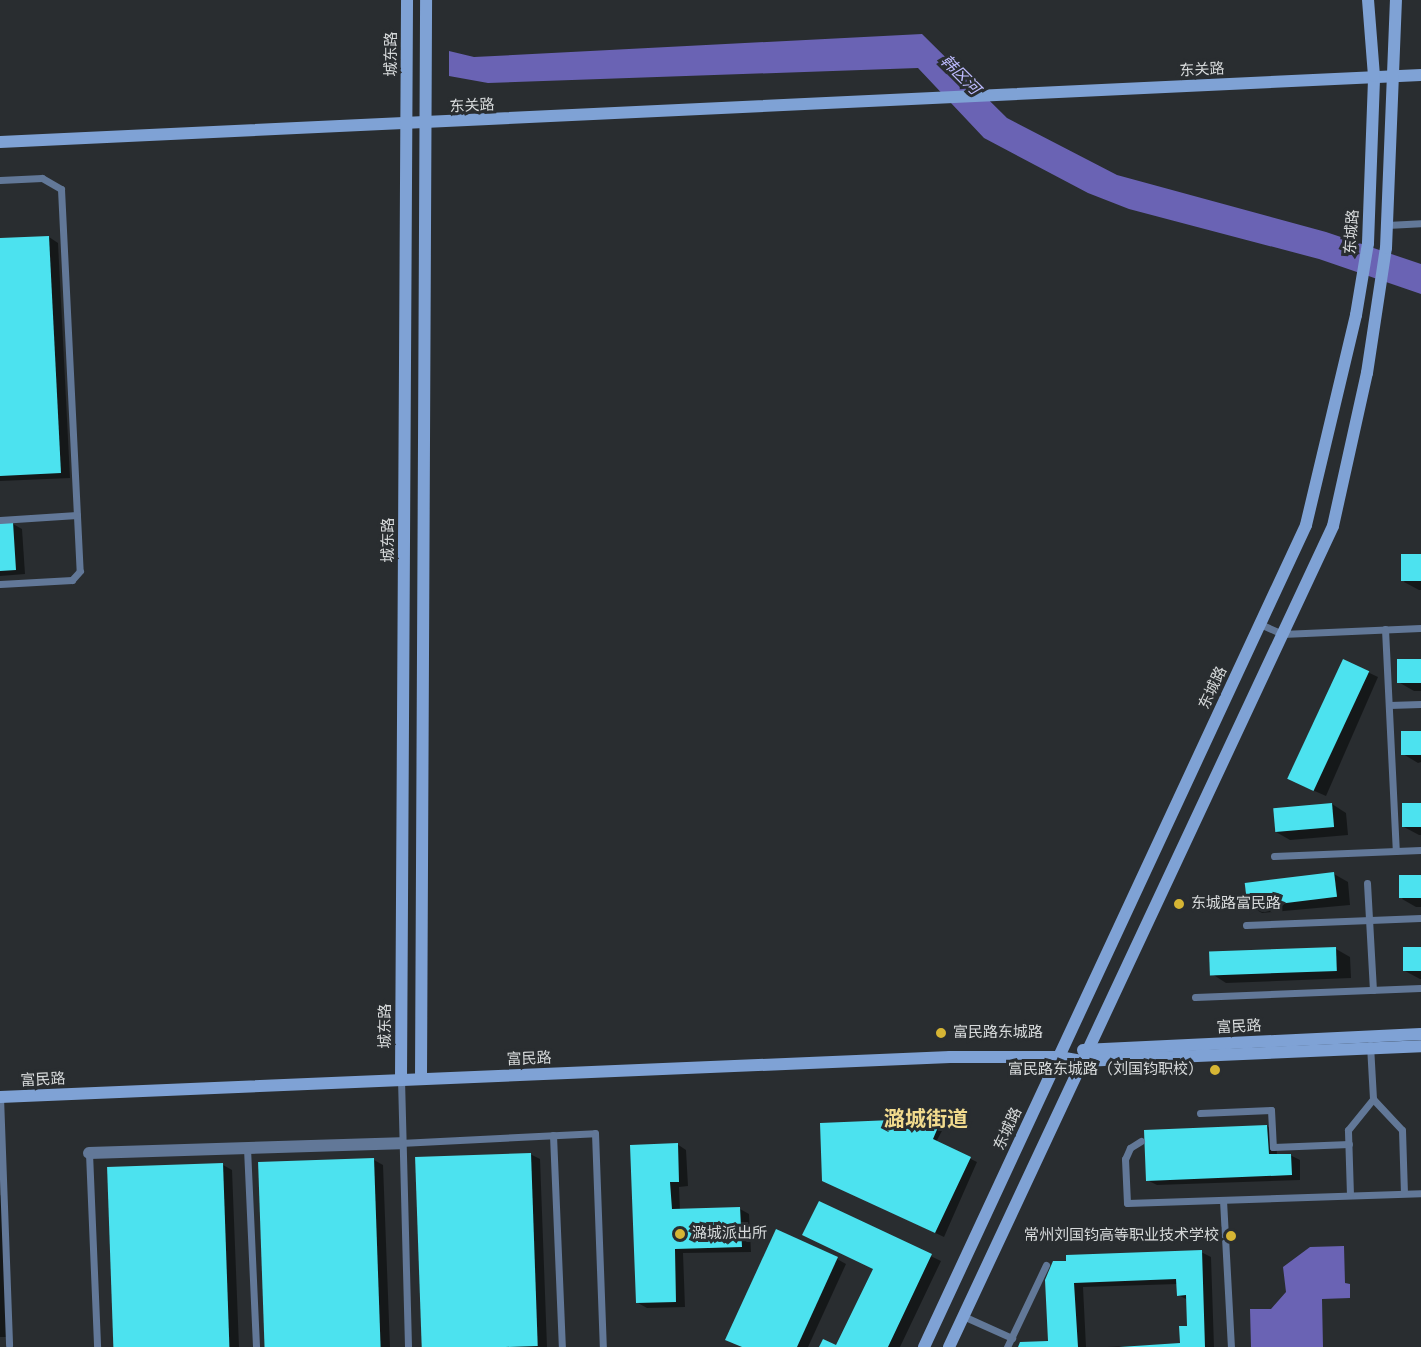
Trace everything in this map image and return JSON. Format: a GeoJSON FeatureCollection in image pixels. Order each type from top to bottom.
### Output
{"type":"FeatureCollection","features":[{"type":"Feature","properties":{"kind":"street","name":"城东路"},"geometry":{"type":"LineString","coordinates":[[401,1079],[407,0]]}},
{"type":"Feature","properties":{"kind":"street"},"geometry":{"type":"LineString","coordinates":[[421,1078],[426,0]]}},
{"type":"Feature","properties":{"kind":"street","name":"东城路"},"geometry":{"type":"LineString","coordinates":[[924,1347],[1306,525],[1363,277],[1368,243],[1374,76],[1368,0]]}},
{"type":"Feature","properties":{"kind":"street"},"geometry":{"type":"LineString","coordinates":[[949,1347],[1333,526],[1367,373],[1382,283],[1386,248],[1396,0]]}},
{"type":"Feature","properties":{"kind":"street","name":"东关路"},"geometry":{"type":"LineString","coordinates":[[0,142],[1421,75]]}},
{"type":"Feature","properties":{"kind":"street","name":"富民路"},"geometry":{"type":"LineString","coordinates":[[0,1097],[950,1057],[1059,1057],[1082,1061],[1370,1042],[1421,1034]]}},
{"type":"Feature","properties":{"kind":"street","name":"富民路"},"geometry":{"type":"LineString","coordinates":[[1059,1057],[1088,1049],[1370,1042],[1421,1046]]}},
{"type":"Feature","properties":{"kind":"street"},"geometry":{"type":"LineString","coordinates":[[88,1153],[400,1143]]}},
{"type":"Feature","properties":{"kind":"lane"},"geometry":{"type":"LineString","coordinates":[[0,180],[42,178],[61,189],[80,571],[72,580],[0,584]]}},
{"type":"Feature","properties":{"kind":"lane"},"geometry":{"type":"LineString","coordinates":[[1387,225],[1421,223]]}},
{"type":"Feature","properties":{"kind":"lane"},"geometry":{"type":"LineString","coordinates":[[0,520],[77,515]]}},
{"type":"Feature","properties":{"kind":"lane"},"geometry":{"type":"LineString","coordinates":[[1260,624],[1282,634],[1421,628]]}},
{"type":"Feature","properties":{"kind":"lane"},"geometry":{"type":"LineString","coordinates":[[1385,629],[1396,851]]}},
{"type":"Feature","properties":{"kind":"lane"},"geometry":{"type":"LineString","coordinates":[[1389,705],[1421,704]]}},
{"type":"Feature","properties":{"kind":"lane"},"geometry":{"type":"LineString","coordinates":[[1274,856],[1421,850]]}},
{"type":"Feature","properties":{"kind":"lane"},"geometry":{"type":"LineString","coordinates":[[1367,883],[1373,990]]}},
{"type":"Feature","properties":{"kind":"lane"},"geometry":{"type":"LineString","coordinates":[[1246,925],[1421,918]]}},
{"type":"Feature","properties":{"kind":"lane"},"geometry":{"type":"LineString","coordinates":[[1195,997],[1421,988]]}},
{"type":"Feature","properties":{"kind":"lane"},"geometry":{"type":"LineString","coordinates":[[1370,1042],[1373,1099],[1402,1130],[1404,1193]]}},
{"type":"Feature","properties":{"kind":"lane"},"geometry":{"type":"LineString","coordinates":[[401,1079],[400,1143],[408,1347]]}},
{"type":"Feature","properties":{"kind":"lane"},"geometry":{"type":"LineString","coordinates":[[0,1097],[9,1345]]}},
{"type":"Feature","properties":{"kind":"lane"},"geometry":{"type":"LineString","coordinates":[[1350,1195],[1348,1130],[1373,1099]]}},
{"type":"Feature","properties":{"kind":"lane"},"geometry":{"type":"LineString","coordinates":[[1200,1113],[1271,1110],[1273,1147],[1349,1144]]}},
{"type":"Feature","properties":{"kind":"lane"},"geometry":{"type":"LineString","coordinates":[[400,1143],[595,1133],[603,1347]]}},
{"type":"Feature","properties":{"kind":"lane"},"geometry":{"type":"LineString","coordinates":[[553,1135],[562,1347]]}},
{"type":"Feature","properties":{"kind":"lane"},"geometry":{"type":"LineString","coordinates":[[1141,1141],[1130,1148],[1125,1159],[1127,1203],[1421,1193]]}},
{"type":"Feature","properties":{"kind":"lane"},"geometry":{"type":"LineString","coordinates":[[247,1148],[255,1347]]}},
{"type":"Feature","properties":{"kind":"lane"},"geometry":{"type":"LineString","coordinates":[[88,1153],[97,1347]]}},
{"type":"Feature","properties":{"kind":"lane"},"geometry":{"type":"LineString","coordinates":[[1223,1200],[1231,1347]]}},
{"type":"Feature","properties":{"kind":"lane"},"geometry":{"type":"LineString","coordinates":[[1007,1347],[1046,1265]]}},
{"type":"Feature","properties":{"kind":"lane"},"geometry":{"type":"LineString","coordinates":[[963,1316],[1012,1338]]}},
{"type":"Feature","properties":{"kind":"water","name":"韩区河"},"geometry":{"type":"Polygon","coordinates":[[[922,34],[1007,118],[1117,175],[1326,232],[1421,264],[1421,294],[1319,259],[1129,209],[1088,193],[984,138],[918,68],[488,83],[449,76],[449,51],[474,57],[922,34]]]}},
{"type":"Feature","properties":{"kind":"water"},"geometry":{"type":"Polygon","coordinates":[[[1344,1246],[1345,1283],[1350,1284],[1350,1298],[1322,1299],[1323,1347],[1251,1347],[1250,1309],[1271,1309],[1286,1292],[1283,1267],[1310,1247],[1344,1246]]]}},
{"type":"Feature","properties":{"kind":"building"},"geometry":{"type":"Polygon","coordinates":[[[49,236],[61,473],[0,476],[0,238],[49,236]]]}},
{"type":"Feature","properties":{"kind":"building"},"geometry":{"type":"Polygon","coordinates":[[[13,522],[16,570],[0,571],[0,523],[13,522]]]}},
{"type":"Feature","properties":{"kind":"building"},"geometry":{"type":"Polygon","coordinates":[[[1401,554],[1421,554],[1421,581],[1401,581],[1401,554]]]}},
{"type":"Feature","properties":{"kind":"building"},"geometry":{"type":"Polygon","coordinates":[[[1343,659],[1369,671],[1313,791],[1287,779],[1343,659]]]}},
{"type":"Feature","properties":{"kind":"building"},"geometry":{"type":"Polygon","coordinates":[[[1397,659],[1421,659],[1421,683],[1397,683],[1397,659]]]}},
{"type":"Feature","properties":{"kind":"building"},"geometry":{"type":"Polygon","coordinates":[[[1401,731],[1421,731],[1421,755],[1401,755],[1401,731]]]}},
{"type":"Feature","properties":{"kind":"building"},"geometry":{"type":"Polygon","coordinates":[[[1332,803],[1334,827],[1275,832],[1273,808],[1332,803]]]}},
{"type":"Feature","properties":{"kind":"building"},"geometry":{"type":"Polygon","coordinates":[[[1402,803],[1421,803],[1421,827],[1402,827],[1402,803]]]}},
{"type":"Feature","properties":{"kind":"building"},"geometry":{"type":"Polygon","coordinates":[[[1334,872],[1337,897],[1248,908],[1245,883],[1334,872]]]}},
{"type":"Feature","properties":{"kind":"building"},"geometry":{"type":"Polygon","coordinates":[[[1399,875],[1421,875],[1421,898],[1399,898],[1399,875]]]}},
{"type":"Feature","properties":{"kind":"building"},"geometry":{"type":"Polygon","coordinates":[[[1336,947],[1337,971],[1210,975],[1209,951],[1336,947]]]}},
{"type":"Feature","properties":{"kind":"building"},"geometry":{"type":"Polygon","coordinates":[[[1403,947],[1421,947],[1421,971],[1403,971],[1403,947]]]}},
{"type":"Feature","properties":{"kind":"building"},"geometry":{"type":"Polygon","coordinates":[[[907,1110],[939,1125],[933,1139],[971,1157],[935,1233],[822,1181],[820,1123],[892,1120],[901,1124],[907,1110]]]}},
{"type":"Feature","properties":{"kind":"building"},"geometry":{"type":"Polygon","coordinates":[[[1267,1125],[1269,1154],[1291,1154],[1292,1175],[1146,1181],[1144,1130],[1267,1125]]]}},
{"type":"Feature","properties":{"kind":"building"},"geometry":{"type":"Polygon","coordinates":[[[678,1143],[679,1182],[670,1182],[672,1209],[740,1207],[742,1247],[675,1249],[676,1302],[636,1303],[630,1145],[678,1143]]]}},
{"type":"Feature","properties":{"kind":"building"},"geometry":{"type":"Polygon","coordinates":[[[531,1153],[538,1346],[422,1347],[415,1157],[531,1153]]]}},
{"type":"Feature","properties":{"kind":"building"},"geometry":{"type":"Polygon","coordinates":[[[374,1158],[381,1347],[265,1347],[258,1162],[374,1158]]]}},
{"type":"Feature","properties":{"kind":"building"},"geometry":{"type":"Polygon","coordinates":[[[223,1163],[229,1347],[113,1347],[107,1167],[223,1163]]]}},
{"type":"Feature","properties":{"kind":"building"},"geometry":{"type":"Polygon","coordinates":[[[819,1201],[932,1254],[888,1347],[819,1347],[823,1339],[836,1345],[873,1269],[802,1235],[819,1201]]]}},
{"type":"Feature","properties":{"kind":"building"},"geometry":{"type":"Polygon","coordinates":[[[776,1229],[838,1257],[797,1347],[742,1347],[725,1340],[776,1229]]]}},
{"type":"Feature","properties":{"kind":"building"},"geometry":{"type":"Polygon","coordinates":[[[1202,1250],[1205,1347],[1119,1347],[1180,1343],[1179,1326],[1187,1326],[1186,1295],[1177,1296],[1176,1279],[1074,1283],[1078,1347],[1018,1347],[1020,1342],[1048,1341],[1045,1280],[1053,1261],[1066,1261],[1066,1255],[1202,1250]]]}},
{"type":"Feature","properties":{"kind":"place","name":"东城路富民路"},"geometry":{"type":"Point","coordinates":[1179,904]}},
{"type":"Feature","properties":{"kind":"place","name":"富民路东城路"},"geometry":{"type":"Point","coordinates":[941,1033]}},
{"type":"Feature","properties":{"kind":"place","name":"富民路东城路（刘国钧职校）"},"geometry":{"type":"Point","coordinates":[1215,1070]}},
{"type":"Feature","properties":{"kind":"place","name":"潞城派出所"},"geometry":{"type":"Point","coordinates":[680,1234]}},
{"type":"Feature","properties":{"kind":"place","name":"常州刘国钧高等职业技术学校"},"geometry":{"type":"Point","coordinates":[1231,1236]}},
{"type":"Feature","properties":{"kind":"district","name":"潞城街道"},"geometry":{"type":"Point","coordinates":[926,1119]}}]}
